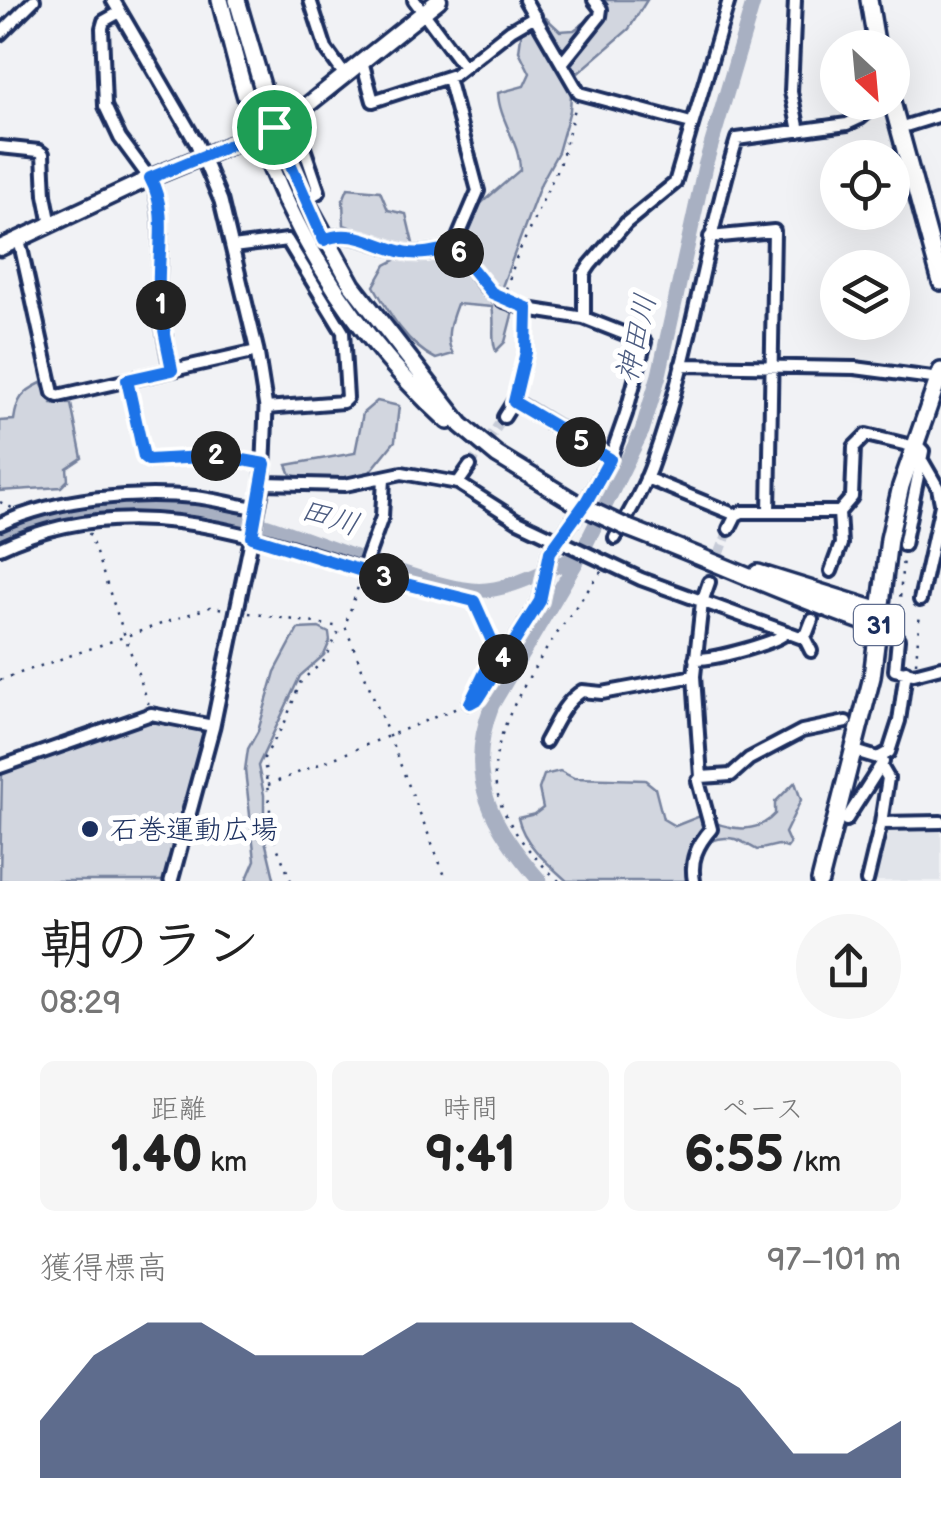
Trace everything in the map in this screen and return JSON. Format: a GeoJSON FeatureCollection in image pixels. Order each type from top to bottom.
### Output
{"type":"FeatureCollection","features":[{"type":"Feature","properties":{"kind":"main road","name":"31"},"geometry":{"type":"LineString","coordinates":[[220,0],[258,134],[314,257],[350,314],[405,379],[447,420],[461,426]]}},
{"type":"Feature","properties":{"kind":"main road"},"geometry":{"type":"LineString","coordinates":[[0,248],[150,178],[274,127],[362,61],[418,6],[438,0]]}},
{"type":"Feature","properties":{"kind":"main road"},"geometry":{"type":"LineString","coordinates":[[869,0],[874,30]]}},
{"type":"Feature","properties":{"kind":"main road","name":"31"},"geometry":{"type":"LineString","coordinates":[[241,1],[274,127],[324,240],[352,285],[461,426],[496,455],[622,533],[744,573],[806,602],[879,619]]}},
{"type":"Feature","properties":{"kind":"main road"},"geometry":{"type":"LineString","coordinates":[[896,120],[941,282]]}},
{"type":"Feature","properties":{"kind":"main road","name":"31"},"geometry":{"type":"LineString","coordinates":[[820,881],[872,677],[889,540],[901,486],[941,371]]}},
{"type":"Feature","properties":{"kind":"street"},"geometry":{"type":"LineString","coordinates":[[0,34],[34,0]]}},
{"type":"Feature","properties":{"kind":"street"},"geometry":{"type":"LineString","coordinates":[[113,0],[202,156],[220,202],[257,352],[266,408],[263,483],[212,726],[171,881]]}},
{"type":"Feature","properties":{"kind":"street"},"geometry":{"type":"LineString","coordinates":[[310,0],[326,49],[344,74]]}},
{"type":"Feature","properties":{"kind":"street"},"geometry":{"type":"LineString","coordinates":[[525,0],[579,93],[692,124]]}},
{"type":"Feature","properties":{"kind":"street"},"geometry":{"type":"LineString","coordinates":[[564,62],[600,16],[594,0]]}},
{"type":"Feature","properties":{"kind":"street"},"geometry":{"type":"LineString","coordinates":[[584,318],[584,274],[626,224],[675,184],[729,0]]}},
{"type":"Feature","properties":{"kind":"street"},"geometry":{"type":"LineString","coordinates":[[794,0],[792,92],[799,132]]}},
{"type":"Feature","properties":{"kind":"street"},"geometry":{"type":"LineString","coordinates":[[418,6],[464,66]]}},
{"type":"Feature","properties":{"kind":"street"},"geometry":{"type":"LineString","coordinates":[[120,12],[104,21],[102,28],[102,94],[111,123],[157,194],[162,228],[159,287],[172,370]]}},
{"type":"Feature","properties":{"kind":"street"},"geometry":{"type":"LineString","coordinates":[[362,61],[373,101],[448,78],[535,16]]}},
{"type":"Feature","properties":{"kind":"street"},"geometry":{"type":"LineString","coordinates":[[448,78],[478,191],[454,247]]}},
{"type":"Feature","properties":{"kind":"street"},"geometry":{"type":"LineString","coordinates":[[898,128],[941,115]]}},
{"type":"Feature","properties":{"kind":"street"},"geometry":{"type":"LineString","coordinates":[[622,533],[646,478],[682,365],[710,237],[737,139],[856,120]]}},
{"type":"Feature","properties":{"kind":"street"},"geometry":{"type":"LineString","coordinates":[[0,147],[43,154],[51,225]]}},
{"type":"Feature","properties":{"kind":"street"},"geometry":{"type":"LineString","coordinates":[[304,148],[319,192],[305,200]]}},
{"type":"Feature","properties":{"kind":"street"},"geometry":{"type":"LineString","coordinates":[[710,237],[774,231],[769,512]]}},
{"type":"Feature","properties":{"kind":"street"},"geometry":{"type":"LineString","coordinates":[[324,240],[336,236],[373,240],[394,250],[416,254],[454,247]]}},
{"type":"Feature","properties":{"kind":"street"},"geometry":{"type":"LineString","coordinates":[[19,240],[54,394],[58,396],[257,352]]}},
{"type":"Feature","properties":{"kind":"street"},"geometry":{"type":"LineString","coordinates":[[233,247],[287,240],[343,332],[347,398],[343,402],[266,408]]}},
{"type":"Feature","properties":{"kind":"street"},"geometry":{"type":"LineString","coordinates":[[454,247],[486,287],[502,300],[584,318],[644,342],[610,459],[566,542],[549,558],[540,601],[479,698],[470,703]]}},
{"type":"Feature","properties":{"kind":"street"},"geometry":{"type":"LineString","coordinates":[[682,365],[855,368],[940,379]]}},
{"type":"Feature","properties":{"kind":"street"},"geometry":{"type":"LineString","coordinates":[[504,416],[514,402],[610,459]]}},
{"type":"Feature","properties":{"kind":"street"},"geometry":{"type":"LineString","coordinates":[[646,478],[736,515],[838,512],[852,497],[852,456],[858,440],[875,435],[923,452],[904,544]]}},
{"type":"Feature","properties":{"kind":"street"},"geometry":{"type":"LineString","coordinates":[[920,600],[941,504],[938,488],[923,462]]}},
{"type":"Feature","properties":{"kind":"street"},"geometry":{"type":"LineString","coordinates":[[458,484],[470,466]]}},
{"type":"Feature","properties":{"kind":"street"},"geometry":{"type":"LineString","coordinates":[[263,483],[345,484],[402,473],[458,484],[516,520],[641,579],[804,636]]}},
{"type":"Feature","properties":{"kind":"street"},"geometry":{"type":"LineString","coordinates":[[0,548],[42,532],[85,522],[183,520],[365,564],[382,517],[384,478]]}},
{"type":"Feature","properties":{"kind":"street"},"geometry":{"type":"LineString","coordinates":[[0,524],[80,502],[150,496],[192,497],[257,510]]}},
{"type":"Feature","properties":{"kind":"street"},"geometry":{"type":"LineString","coordinates":[[831,571],[842,544],[838,512]]}},
{"type":"Feature","properties":{"kind":"street"},"geometry":{"type":"LineString","coordinates":[[729,530],[736,515]]}},
{"type":"Feature","properties":{"kind":"street"},"geometry":{"type":"LineString","coordinates":[[928,565],[941,566]]}},
{"type":"Feature","properties":{"kind":"street"},"geometry":{"type":"LineString","coordinates":[[694,881],[694,855],[711,829],[698,781],[694,676],[702,602],[709,582]]}},
{"type":"Feature","properties":{"kind":"street"},"geometry":{"type":"LineString","coordinates":[[804,636],[812,620]]}},
{"type":"Feature","properties":{"kind":"street"},"geometry":{"type":"LineString","coordinates":[[695,660],[724,657],[782,638],[787,632]]}},
{"type":"Feature","properties":{"kind":"street"},"geometry":{"type":"LineString","coordinates":[[804,636],[811,651]]}},
{"type":"Feature","properties":{"kind":"street"},"geometry":{"type":"LineString","coordinates":[[898,639],[895,670],[911,672],[941,667]]}},
{"type":"Feature","properties":{"kind":"street"},"geometry":{"type":"LineString","coordinates":[[846,820],[883,761],[899,721],[911,672]]}},
{"type":"Feature","properties":{"kind":"street"},"geometry":{"type":"LineString","coordinates":[[546,742],[565,703],[582,691],[602,693],[694,676]]}},
{"type":"Feature","properties":{"kind":"street"},"geometry":{"type":"LineString","coordinates":[[0,767],[151,714],[212,726]]}},
{"type":"Feature","properties":{"kind":"street"},"geometry":{"type":"LineString","coordinates":[[700,777],[737,772],[749,759],[802,731],[846,722]]}},
{"type":"Feature","properties":{"kind":"street"},"geometry":{"type":"LineString","coordinates":[[855,751],[883,761]]}},
{"type":"Feature","properties":{"kind":"street"},"geometry":{"type":"LineString","coordinates":[[867,881],[888,778],[883,761]]}},
{"type":"Feature","properties":{"kind":"street"},"geometry":{"type":"LineString","coordinates":[[881,823],[941,822]]}},
{"type":"Feature","properties":{"kind":"path"},"geometry":{"type":"LineString","coordinates":[[502,300],[517,256],[562,162],[579,93]]}},
{"type":"Feature","properties":{"kind":"path"},"geometry":{"type":"LineString","coordinates":[[514,402],[526,352],[527,308]]}},
{"type":"Feature","properties":{"kind":"path"},"geometry":{"type":"LineString","coordinates":[[127,380],[144,457],[148,460],[221,456],[265,464]]}},
{"type":"Feature","properties":{"kind":"path"},"geometry":{"type":"LineString","coordinates":[[0,502],[19,516]]}},
{"type":"Feature","properties":{"kind":"path"},"geometry":{"type":"LineString","coordinates":[[85,522],[151,714]]}},
{"type":"Feature","properties":{"kind":"path"},"geometry":{"type":"LineString","coordinates":[[898,639],[898,582],[904,544]]}},
{"type":"Feature","properties":{"kind":"path"},"geometry":{"type":"LineString","coordinates":[[560,881],[528,848],[506,813],[496,787],[496,753],[504,722],[517,699],[606,560]]}},
{"type":"Feature","properties":{"kind":"path"},"geometry":{"type":"LineString","coordinates":[[290,881],[273,837],[264,758],[286,722],[292,696],[325,660],[343,626],[365,564],[474,601],[495,655]]}},
{"type":"Feature","properties":{"kind":"path"},"geometry":{"type":"LineString","coordinates":[[911,672],[920,600]]}},
{"type":"Feature","properties":{"kind":"path"},"geometry":{"type":"LineString","coordinates":[[0,680],[210,607],[343,626]]}},
{"type":"Feature","properties":{"kind":"path"},"geometry":{"type":"LineString","coordinates":[[343,626],[446,881]]}},
{"type":"Feature","properties":{"kind":"path"},"geometry":{"type":"LineString","coordinates":[[268,785],[470,703]]}},
{"type":"Feature","properties":{"kind":"shaded area"},"geometry":{"type":"Polygon","coordinates":[[[600,0],[647,0],[629,29],[566,80],[571,94],[570,110],[558,152],[541,183],[500,292],[500,307],[513,311],[505,342],[496,351],[492,307],[457,304],[449,335],[453,354],[436,359],[408,337],[374,286],[386,265],[401,257],[403,248],[344,225],[343,200],[348,188],[380,191],[388,210],[406,214],[416,256],[449,251],[472,211],[520,170],[498,93],[524,86],[530,73],[519,51],[522,29],[546,18],[560,31],[574,30],[602,10],[600,0]]]}},
{"type":"Feature","properties":{"kind":"shaded area"},"geometry":{"type":"Polygon","coordinates":[[[41,383],[52,403],[71,404],[82,458],[67,468],[68,480],[61,487],[0,491],[0,421],[14,420],[22,397],[41,383]]]}},
{"type":"Feature","properties":{"kind":"shaded area"},"geometry":{"type":"Polygon","coordinates":[[[377,401],[399,406],[395,441],[366,477],[311,480],[291,475],[287,465],[355,453],[363,413],[377,401]]]}},
{"type":"Feature","properties":{"kind":"shaded area"},"geometry":{"type":"Polygon","coordinates":[[[319,628],[329,633],[324,655],[300,676],[258,766],[264,795],[264,836],[274,878],[246,881],[255,860],[245,770],[248,749],[258,731],[275,672],[298,629],[319,628]]]}},
{"type":"Feature","properties":{"kind":"shaded area","name":"石巻運動広場"},"geometry":{"type":"Polygon","coordinates":[[[152,719],[198,727],[206,734],[166,881],[0,881],[2,772],[152,719]]]}},
{"type":"Feature","properties":{"kind":"shaded area"},"geometry":{"type":"Polygon","coordinates":[[[560,771],[574,778],[645,780],[655,788],[663,819],[675,826],[700,816],[739,829],[758,826],[775,814],[775,802],[795,782],[801,800],[785,833],[790,844],[787,848],[778,845],[757,850],[725,838],[701,848],[691,863],[688,881],[567,881],[531,844],[518,818],[543,808],[539,789],[544,775],[560,771]]]}},
{"type":"Feature","properties":{"kind":"shaded area"},"geometry":{"type":"Polygon","coordinates":[[[941,826],[941,881],[870,881],[882,827],[941,826]]]}},
{"type":"Feature","properties":{"kind":"waterway","name":"神田川"},"geometry":{"type":"LineString","coordinates":[[540,881],[508,841],[487,800],[481,756],[484,731],[492,705],[580,556],[642,431],[659,375],[705,166],[754,0]]}},
{"type":"Feature","properties":{"kind":"waterway","name":"田川"},"geometry":{"type":"LineString","coordinates":[[0,534],[85,510],[144,505],[203,509],[250,520],[423,579],[472,590],[513,584],[580,556]]}},
{"type":"Feature","properties":{"kind":"tunnel"},"geometry":{"type":"LineString","coordinates":[[470,466],[504,417]]}},
{"type":"Feature","properties":{"kind":"tunnel"},"geometry":{"type":"LineString","coordinates":[[709,582],[729,529]]}},
{"type":"Feature","properties":{"kind":"tunnel"},"geometry":{"type":"LineString","coordinates":[[812,620],[831,571]]}},
{"type":"Feature","properties":{"kind":"place","name":"石巻運動広場"},"geometry":{"type":"Point","coordinates":[90,829]}},
{"type":"Feature","properties":{"kind":"route"},"geometry":{"type":"LineString","coordinates":[[274,127],[324,240],[336,236],[373,240],[394,250],[416,254],[454,247],[492,293],[527,308],[526,352],[514,402],[610,459],[586,502],[550,552],[540,601],[479,698],[470,703],[496,650],[474,601],[252,537],[265,464],[232,456],[148,460],[144,457],[127,380],[172,370],[159,287],[162,228],[157,194],[150,178],[274,127]]}}]}
